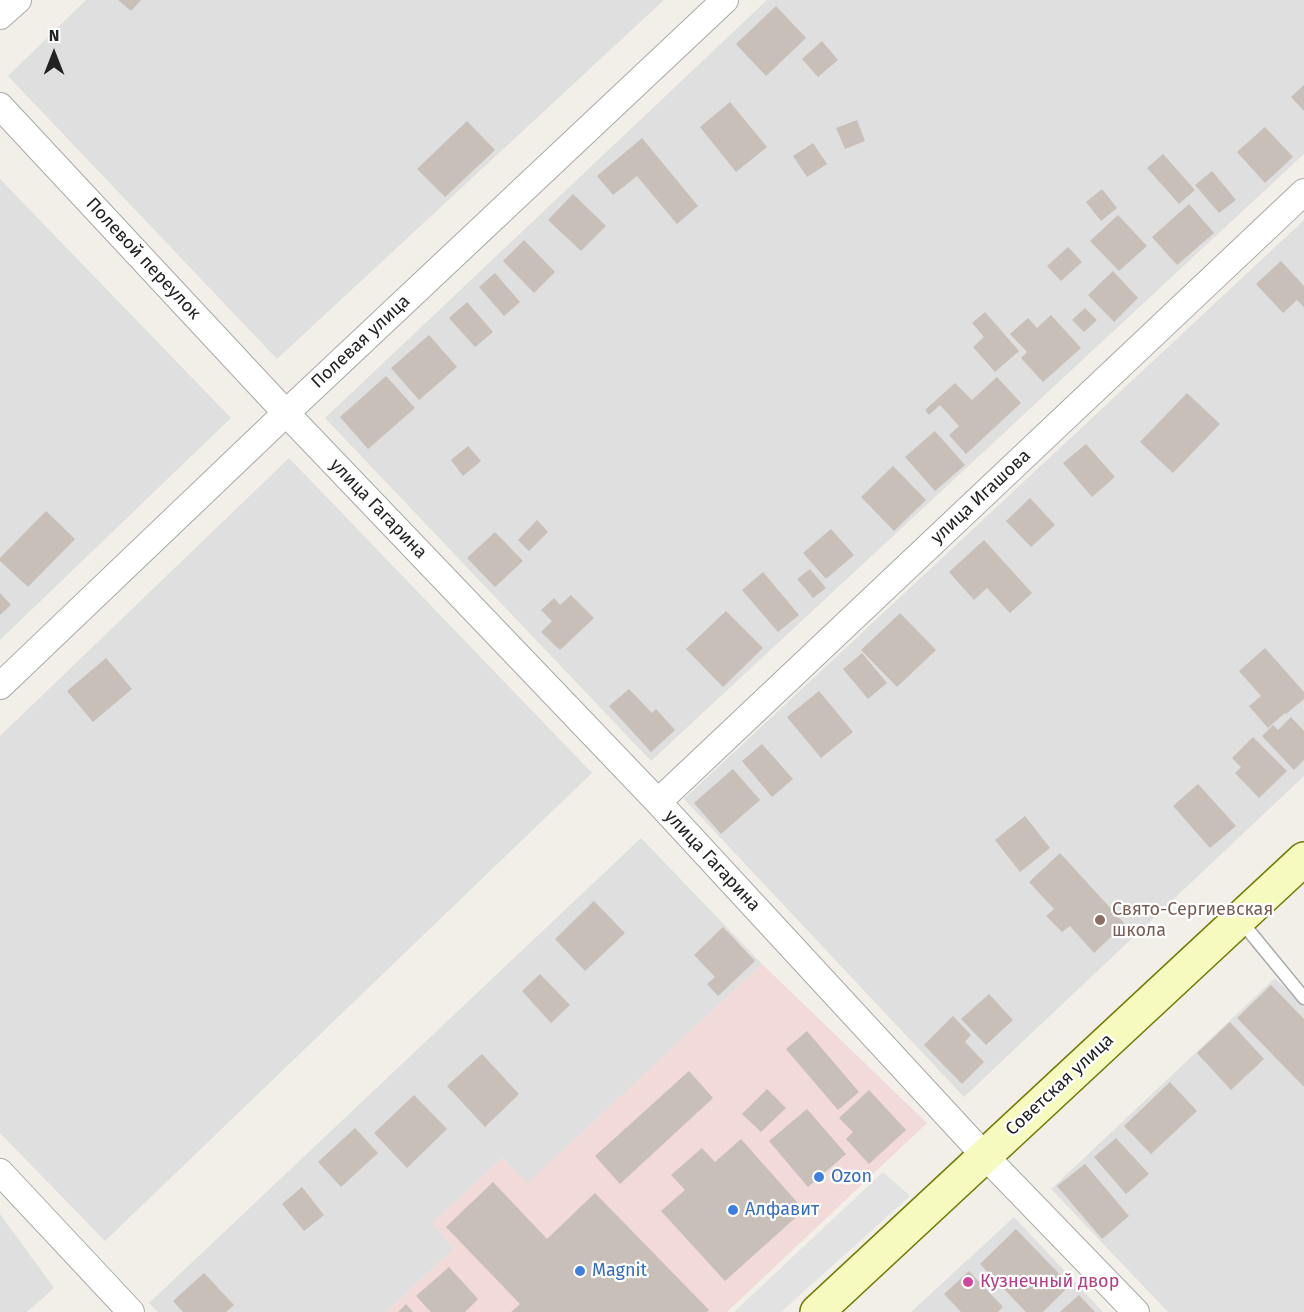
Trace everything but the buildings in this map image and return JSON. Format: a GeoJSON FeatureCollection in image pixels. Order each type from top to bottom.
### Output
{"type":"FeatureCollection","features":[{"type":"Feature","properties":{"kind":"main road","name":"Советская улица"},"geometry":{"type":"LineString","coordinates":[[817,1312],[1304,860]]}},
{"type":"Feature","properties":{"kind":"street"},"geometry":{"type":"LineString","coordinates":[[0,16],[18,0]]}},
{"type":"Feature","properties":{"kind":"street","name":"Полевая улица"},"geometry":{"type":"LineString","coordinates":[[0,686],[725,0]]}},
{"type":"Feature","properties":{"kind":"street","name":"Полевой переулок"},"geometry":{"type":"LineString","coordinates":[[0,106],[286,413]]}},
{"type":"Feature","properties":{"kind":"street","name":"улица Игашова"},"geometry":{"type":"LineString","coordinates":[[658,802],[1304,192]]}},
{"type":"Feature","properties":{"kind":"street","name":"улица Гагарина"},"geometry":{"type":"LineString","coordinates":[[286,413],[658,802],[984,1155],[1136,1312]]}},
{"type":"Feature","properties":{"kind":"street"},"geometry":{"type":"LineString","coordinates":[[0,1172],[131,1312]]}},
{"type":"Feature","properties":{"kind":"lane"},"geometry":{"type":"LineString","coordinates":[[1240,919],[1304,998]]}},
{"type":"Feature","properties":{"kind":"shaded area"},"geometry":{"type":"Polygon","coordinates":[[[86,0],[664,0],[277,359],[8,76],[86,0]]]}},
{"type":"Feature","properties":{"kind":"shaded area"},"geometry":{"type":"Polygon","coordinates":[[[767,0],[1304,0],[1304,154],[651,761],[325,418],[767,0]]]}},
{"type":"Feature","properties":{"kind":"shaded area"},"geometry":{"type":"Polygon","coordinates":[[[0,179],[231,418],[0,640],[0,179]]]}},
{"type":"Feature","properties":{"kind":"shaded area"},"geometry":{"type":"Polygon","coordinates":[[[1304,220],[1304,776],[964,1097],[684,799],[1304,220]]]}},
{"type":"Feature","properties":{"kind":"shaded area"},"geometry":{"type":"Polygon","coordinates":[[[289,458],[592,773],[105,1241],[0,1133],[0,736],[289,458]]]}},
{"type":"Feature","properties":{"kind":"shaded area"},"geometry":{"type":"Polygon","coordinates":[[[641,838],[762,964],[528,1184],[502,1158],[433,1223],[454,1249],[386,1312],[158,1312],[149,1303],[641,838]]]}},
{"type":"Feature","properties":{"kind":"shaded area"},"geometry":{"type":"Polygon","coordinates":[[[762,964],[927,1123],[727,1312],[386,1312],[454,1249],[433,1223],[502,1158],[528,1183],[762,964]]]}},
{"type":"Feature","properties":{"kind":"shaded area"},"geometry":{"type":"Polygon","coordinates":[[[1275,978],[1304,1007],[1304,1312],[1168,1312],[1051,1189],[1275,978]]]}},
{"type":"Feature","properties":{"kind":"shaded area"},"geometry":{"type":"Polygon","coordinates":[[[883,1172],[910,1196],[781,1312],[734,1312],[883,1172]]]}},
{"type":"Feature","properties":{"kind":"shaded area"},"geometry":{"type":"Polygon","coordinates":[[[0,1214],[54,1288],[27,1312],[0,1312],[0,1214]]]}},
{"type":"Feature","properties":{"kind":"shaded area"},"geometry":{"type":"Polygon","coordinates":[[[1014,1217],[1103,1312],[911,1312],[1014,1217]]]}},
{"type":"Feature","properties":{"kind":"place","name":"Свято-Сергиевская школа"},"geometry":{"type":"Point","coordinates":[1100,920]}},
{"type":"Feature","properties":{"kind":"place","name":"Ozon"},"geometry":{"type":"Point","coordinates":[819,1177]}},
{"type":"Feature","properties":{"kind":"place","name":"Алфавит"},"geometry":{"type":"Point","coordinates":[733,1210]}},
{"type":"Feature","properties":{"kind":"place","name":"Magnit"},"geometry":{"type":"Point","coordinates":[580,1271]}},
{"type":"Feature","properties":{"kind":"place","name":"Кузнечный двор"},"geometry":{"type":"Point","coordinates":[968,1282]}}]}
